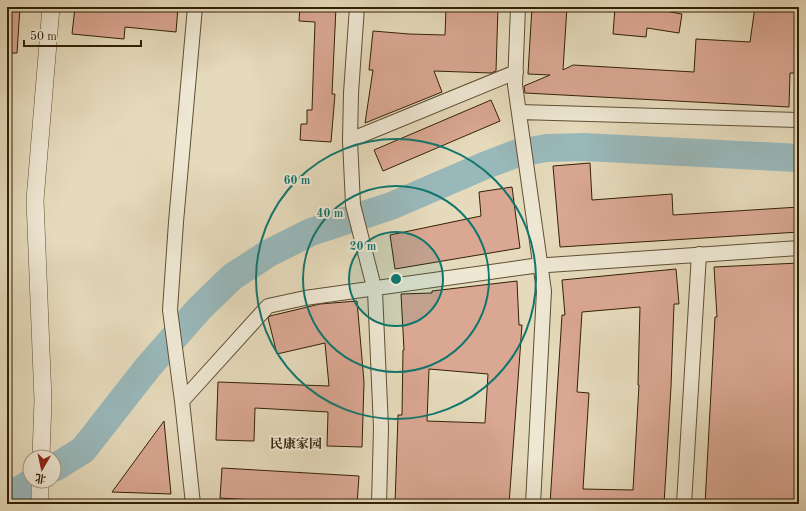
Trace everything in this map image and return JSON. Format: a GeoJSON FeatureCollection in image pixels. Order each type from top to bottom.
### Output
{"type":"FeatureCollection","features":[{"type":"Feature","properties":{"kind":"street"},"geometry":{"type":"LineString","coordinates":[[41,449],[43,400],[35,200],[51,7]]}},
{"type":"Feature","properties":{"kind":"street"},"geometry":{"type":"LineString","coordinates":[[193,504],[182,398],[170,310],[176,222],[195,7]]}},
{"type":"Feature","properties":{"kind":"street"},"geometry":{"type":"LineString","coordinates":[[357,7],[351,93],[350,140],[353,205],[375,289],[381,428],[379,504]]}},
{"type":"Feature","properties":{"kind":"street"},"geometry":{"type":"LineString","coordinates":[[518,7],[515,86],[544,292],[533,504]]}},
{"type":"Feature","properties":{"kind":"street"},"geometry":{"type":"LineString","coordinates":[[350,140],[516,72]]}},
{"type":"Feature","properties":{"kind":"street"},"geometry":{"type":"LineString","coordinates":[[519,115],[799,120]]}},
{"type":"Feature","properties":{"kind":"street"},"geometry":{"type":"LineString","coordinates":[[182,398],[268,306],[305,298],[541,265],[799,248]]}},
{"type":"Feature","properties":{"kind":"street"},"geometry":{"type":"LineString","coordinates":[[684,504],[699,254]]}},
{"type":"Feature","properties":{"kind":"street"},"geometry":{"type":"LineString","coordinates":[[40,489],[40,504]]}},
{"type":"Feature","properties":{"kind":"building"},"geometry":{"type":"Polygon","coordinates":[[[7,7],[20,7],[17,53],[7,53],[7,7]]]}},
{"type":"Feature","properties":{"kind":"building"},"geometry":{"type":"Polygon","coordinates":[[[75,7],[178,7],[176,32],[125,27],[124,39],[72,34],[75,7]]]}},
{"type":"Feature","properties":{"kind":"building"},"geometry":{"type":"Polygon","coordinates":[[[300,7],[336,7],[332,94],[335,94],[331,142],[300,140],[301,124],[307,124],[307,110],[312,110],[315,22],[299,21],[300,7]]]}},
{"type":"Feature","properties":{"kind":"building"},"geometry":{"type":"Polygon","coordinates":[[[446,7],[498,7],[496,71],[491,73],[434,71],[442,92],[365,123],[373,70],[369,70],[373,31],[445,35],[446,7]]]}},
{"type":"Feature","properties":{"kind":"building"},"geometry":{"type":"Polygon","coordinates":[[[532,7],[567,7],[563,70],[573,65],[694,72],[696,39],[750,42],[755,7],[799,7],[799,73],[790,73],[789,107],[525,93],[524,86],[550,75],[528,74],[532,7]]]}},
{"type":"Feature","properties":{"kind":"building"},"geometry":{"type":"Polygon","coordinates":[[[615,7],[649,7],[682,14],[679,33],[647,28],[646,37],[613,34],[615,7]]]}},
{"type":"Feature","properties":{"kind":"building"},"geometry":{"type":"Polygon","coordinates":[[[491,100],[500,121],[383,171],[374,150],[491,100]]]}},
{"type":"Feature","properties":{"kind":"building"},"geometry":{"type":"Polygon","coordinates":[[[590,163],[592,200],[672,194],[673,215],[799,207],[799,232],[560,247],[553,166],[590,163]]]}},
{"type":"Feature","properties":{"kind":"building"},"geometry":{"type":"Polygon","coordinates":[[[512,187],[520,248],[395,269],[390,235],[481,216],[479,192],[512,187]]]}},
{"type":"Feature","properties":{"kind":"building"},"geometry":{"type":"Polygon","coordinates":[[[799,263],[799,504],[705,504],[715,317],[717,317],[714,267],[799,263]]]}},
{"type":"Feature","properties":{"kind":"building"},"geometry":{"type":"Polygon","coordinates":[[[676,269],[679,304],[674,304],[664,504],[550,504],[562,315],[565,315],[562,280],[676,269]],[[640,307],[582,312],[577,392],[589,393],[583,489],[633,490],[640,307]]]}},
{"type":"Feature","properties":{"kind":"building"},"geometry":{"type":"Polygon","coordinates":[[[517,281],[519,325],[522,325],[509,504],[395,504],[398,415],[402,415],[404,350],[401,294],[432,293],[432,291],[517,281]],[[429,369],[427,421],[485,423],[488,374],[429,369]]]}},
{"type":"Feature","properties":{"kind":"building"},"geometry":{"type":"Polygon","coordinates":[[[357,301],[364,382],[362,447],[327,446],[328,412],[255,408],[254,441],[216,440],[218,382],[329,386],[325,343],[277,354],[268,318],[270,316],[320,304],[357,301]]]}},
{"type":"Feature","properties":{"kind":"building"},"geometry":{"type":"Polygon","coordinates":[[[164,421],[171,494],[112,492],[164,421]]]}},
{"type":"Feature","properties":{"kind":"building"},"geometry":{"type":"Polygon","coordinates":[[[222,468],[359,476],[357,504],[321,504],[220,498],[222,468]]]}},
{"type":"Feature","properties":{"kind":"waterway"},"geometry":{"type":"LineString","coordinates":[[62,463],[83,450],[148,367],[199,309],[232,277],[269,253],[311,232],[391,206],[486,165],[518,153],[547,148],[584,147],[799,158]]}},
{"type":"Feature","properties":{"kind":"waterway"},"geometry":{"type":"LineString","coordinates":[[7,500],[22,488]]}},
{"type":"Feature","properties":{"kind":"district","name":"民康家园"},"geometry":{"type":"Point","coordinates":[296,443]}}]}
